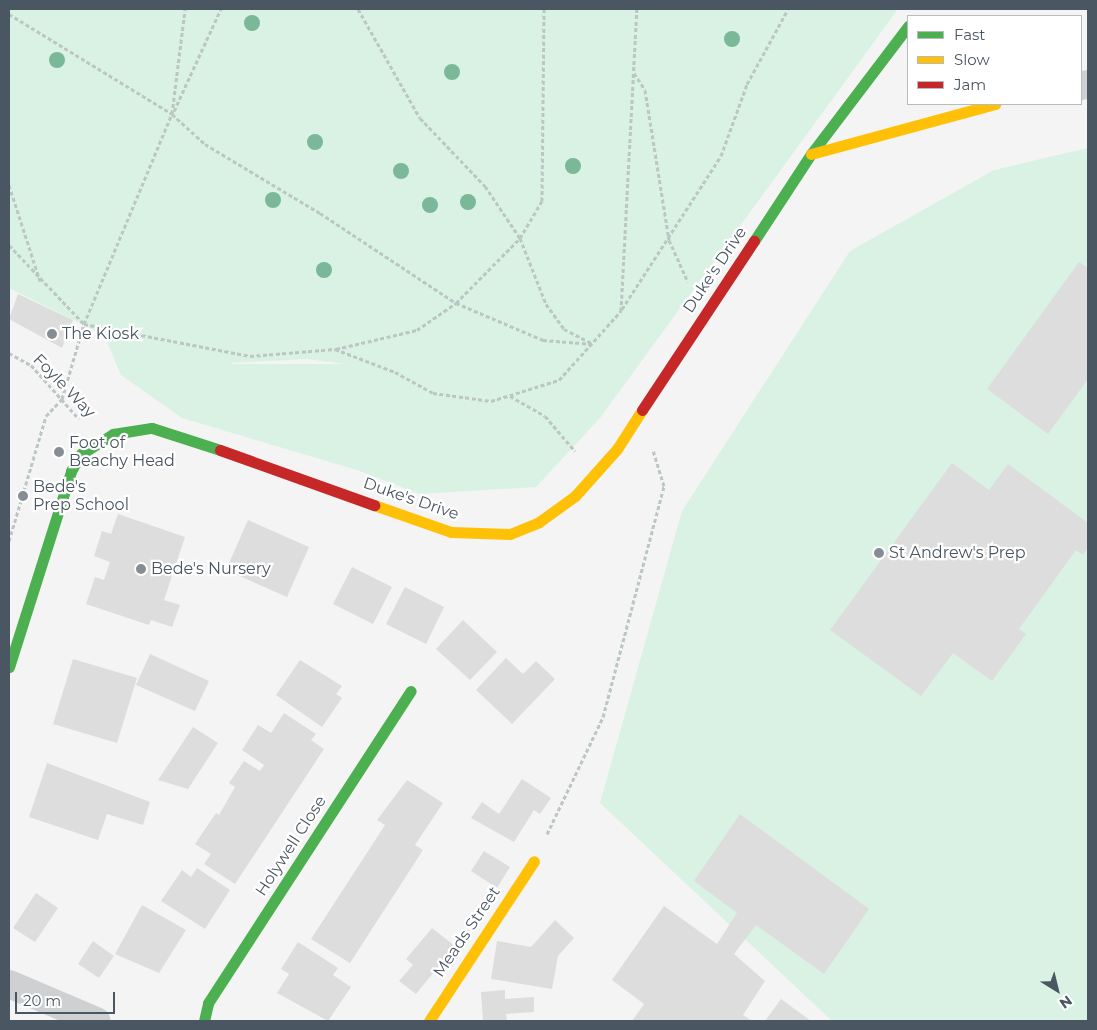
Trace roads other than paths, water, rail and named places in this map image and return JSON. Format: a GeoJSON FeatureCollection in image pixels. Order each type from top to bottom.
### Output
{"type":"FeatureCollection","features":[{"type":"Feature","properties":{"kind":"main road","name":"Duke's Drive"},"geometry":{"type":"LineString","coordinates":[[9,667],[71,471],[97,441],[152,428],[237,454],[451,532],[510,534],[539,522],[575,496],[617,450],[812,154],[907,27]]}},
{"type":"Feature","properties":{"kind":"main road"},"geometry":{"type":"LineString","coordinates":[[812,154],[991,105]]}},
{"type":"Feature","properties":{"kind":"main road","name":"Holywell Close"},"geometry":{"type":"LineString","coordinates":[[204,1021],[208,1003],[411,691]]}},
{"type":"Feature","properties":{"kind":"main road","name":"Meads Street"},"geometry":{"type":"LineString","coordinates":[[429,1021],[534,861]]}},
{"type":"Feature","properties":{"kind":"street"},"geometry":{"type":"LineString","coordinates":[[9,984],[96,1021]]}},
{"type":"Feature","properties":{"kind":"place","name":"The Kiosk"},"geometry":{"type":"Point","coordinates":[52,334]}},
{"type":"Feature","properties":{"kind":"place","name":"Foot of Beachy Head"},"geometry":{"type":"Point","coordinates":[59,452]}},
{"type":"Feature","properties":{"kind":"place","name":"Bede's Prep School"},"geometry":{"type":"Point","coordinates":[23,496]}},
{"type":"Feature","properties":{"kind":"place","name":"St Andrew's Prep"},"geometry":{"type":"Point","coordinates":[879,553]}},
{"type":"Feature","properties":{"kind":"place","name":"Bede's Nursery"},"geometry":{"type":"Point","coordinates":[141,569]}}]}
